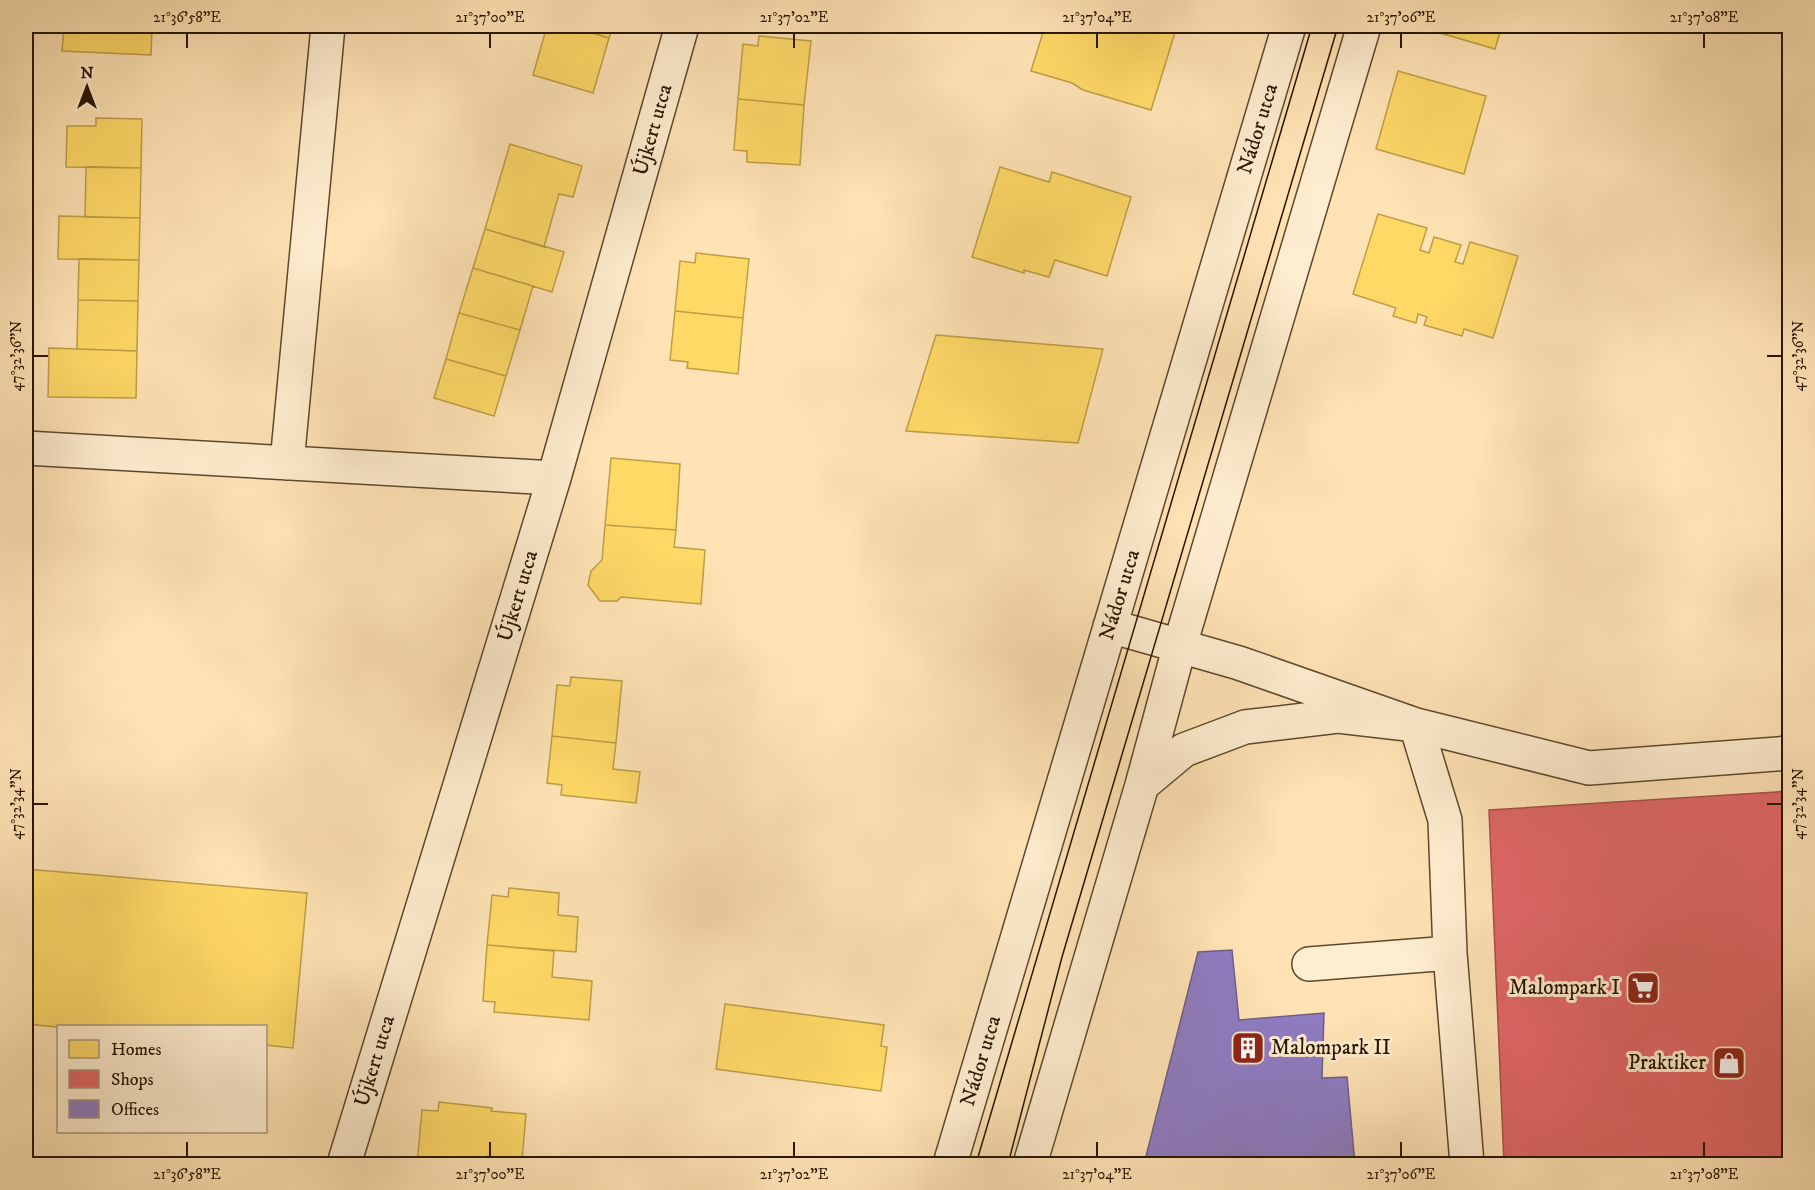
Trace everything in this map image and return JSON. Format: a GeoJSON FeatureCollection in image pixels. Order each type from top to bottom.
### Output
{"type":"FeatureCollection","features":[{"type":"Feature","properties":{"kind":"street"},"geometry":{"type":"LineString","coordinates":[[287,463],[328,26]]}},
{"type":"Feature","properties":{"kind":"street","name":"Újkert utca"},"geometry":{"type":"LineString","coordinates":[[344,1164],[554,478],[682,26]]}},
{"type":"Feature","properties":{"kind":"street","name":"Nádor utca"},"geometry":{"type":"LineString","coordinates":[[950,1164],[1289,26]]}},
{"type":"Feature","properties":{"kind":"street"},"geometry":{"type":"LineString","coordinates":[[1030,1164],[1142,785],[1180,645],[1364,26]]}},
{"type":"Feature","properties":{"kind":"street"},"geometry":{"type":"LineString","coordinates":[[26,448],[554,478]]}},
{"type":"Feature","properties":{"kind":"street"},"geometry":{"type":"LineString","coordinates":[[1110,626],[1239,663],[1416,725],[1589,768],[1790,753]]}},
{"type":"Feature","properties":{"kind":"street"},"geometry":{"type":"LineString","coordinates":[[1142,785],[1184,750],[1245,726],[1338,716],[1416,725]]}},
{"type":"Feature","properties":{"kind":"street"},"geometry":{"type":"LineString","coordinates":[[1416,725],[1445,820],[1450,953],[1467,1164]]}},
{"type":"Feature","properties":{"kind":"street"},"geometry":{"type":"LineString","coordinates":[[1309,964],[1450,953]]}},
{"type":"Feature","properties":{"kind":"building: Homes"},"geometry":{"type":"Polygon","coordinates":[[[64,26],[152,26],[151,55],[62,51],[64,26]]]}},
{"type":"Feature","properties":{"kind":"building: Homes"},"geometry":{"type":"Polygon","coordinates":[[[547,26],[568,26],[609,38],[593,93],[533,75],[547,26]]]}},
{"type":"Feature","properties":{"kind":"building: Homes"},"geometry":{"type":"Polygon","coordinates":[[[568,26],[613,26],[609,38],[568,26]]]}},
{"type":"Feature","properties":{"kind":"building: Homes"},"geometry":{"type":"Polygon","coordinates":[[[1045,26],[1177,26],[1151,110],[1083,90],[1072,83],[1031,71],[1045,26]]]}},
{"type":"Feature","properties":{"kind":"building: Homes"},"geometry":{"type":"Polygon","coordinates":[[[1424,26],[1502,26],[1495,49],[1423,28],[1424,26]]]}},
{"type":"Feature","properties":{"kind":"building: Homes"},"geometry":{"type":"Polygon","coordinates":[[[759,36],[811,41],[804,105],[738,99],[743,44],[758,46],[759,36]]]}},
{"type":"Feature","properties":{"kind":"building: Homes"},"geometry":{"type":"Polygon","coordinates":[[[1398,71],[1486,96],[1464,174],[1376,149],[1398,71]]]}},
{"type":"Feature","properties":{"kind":"building: Homes"},"geometry":{"type":"Polygon","coordinates":[[[738,99],[804,105],[800,165],[747,162],[747,151],[734,150],[738,99]]]}},
{"type":"Feature","properties":{"kind":"building: Homes"},"geometry":{"type":"Polygon","coordinates":[[[96,118],[142,119],[141,168],[66,167],[67,126],[96,126],[96,118]]]}},
{"type":"Feature","properties":{"kind":"building: Homes"},"geometry":{"type":"Polygon","coordinates":[[[510,144],[582,166],[573,197],[559,194],[544,247],[485,229],[510,144]]]}},
{"type":"Feature","properties":{"kind":"building: Homes"},"geometry":{"type":"Polygon","coordinates":[[[86,167],[141,168],[140,218],[85,217],[86,167]]]}},
{"type":"Feature","properties":{"kind":"building: Homes"},"geometry":{"type":"Polygon","coordinates":[[[1000,167],[1049,182],[1052,172],[1131,197],[1107,276],[1055,260],[1049,277],[1024,270],[1024,273],[972,257],[1000,167]]]}},
{"type":"Feature","properties":{"kind":"building: Homes"},"geometry":{"type":"Polygon","coordinates":[[[1378,214],[1427,228],[1420,250],[1429,253],[1434,237],[1461,245],[1455,262],[1463,264],[1470,242],[1518,256],[1493,338],[1464,329],[1462,336],[1424,325],[1427,317],[1418,314],[1416,323],[1393,316],[1396,308],[1353,294],[1378,214]]]}},
{"type":"Feature","properties":{"kind":"building: Homes"},"geometry":{"type":"Polygon","coordinates":[[[59,216],[140,218],[139,260],[58,259],[59,216]]]}},
{"type":"Feature","properties":{"kind":"building: Homes"},"geometry":{"type":"Polygon","coordinates":[[[485,229],[564,252],[552,292],[473,268],[485,229]]]}},
{"type":"Feature","properties":{"kind":"building: Homes"},"geometry":{"type":"Polygon","coordinates":[[[696,253],[749,259],[743,318],[675,311],[680,261],[695,263],[696,253]]]}},
{"type":"Feature","properties":{"kind":"building: Homes"},"geometry":{"type":"Polygon","coordinates":[[[79,259],[139,260],[138,301],[78,300],[79,259]]]}},
{"type":"Feature","properties":{"kind":"building: Homes"},"geometry":{"type":"Polygon","coordinates":[[[473,268],[533,286],[520,330],[459,313],[473,268]]]}},
{"type":"Feature","properties":{"kind":"building: Homes"},"geometry":{"type":"Polygon","coordinates":[[[78,300],[138,301],[137,351],[77,349],[78,300]]]}},
{"type":"Feature","properties":{"kind":"building: Homes"},"geometry":{"type":"Polygon","coordinates":[[[675,311],[743,318],[738,374],[687,368],[688,362],[670,360],[675,311]]]}},
{"type":"Feature","properties":{"kind":"building: Homes"},"geometry":{"type":"Polygon","coordinates":[[[459,313],[520,330],[506,376],[446,359],[459,313]]]}},
{"type":"Feature","properties":{"kind":"building: Homes"},"geometry":{"type":"Polygon","coordinates":[[[936,335],[1103,349],[1078,443],[906,431],[936,335]]]}},
{"type":"Feature","properties":{"kind":"building: Homes"},"geometry":{"type":"Polygon","coordinates":[[[49,348],[137,351],[136,398],[48,397],[49,348]]]}},
{"type":"Feature","properties":{"kind":"building: Homes"},"geometry":{"type":"Polygon","coordinates":[[[446,359],[506,376],[494,416],[434,398],[446,359]]]}},
{"type":"Feature","properties":{"kind":"building: Homes"},"geometry":{"type":"Polygon","coordinates":[[[611,458],[680,464],[676,530],[605,525],[611,458]]]}},
{"type":"Feature","properties":{"kind":"building: Homes"},"geometry":{"type":"Polygon","coordinates":[[[605,525],[676,530],[674,547],[705,550],[701,604],[621,597],[617,601],[600,601],[588,585],[591,571],[602,560],[605,525]]]}},
{"type":"Feature","properties":{"kind":"building: Homes"},"geometry":{"type":"Polygon","coordinates":[[[571,677],[622,681],[616,743],[552,736],[557,685],[570,686],[571,677]]]}},
{"type":"Feature","properties":{"kind":"building: Homes"},"geometry":{"type":"Polygon","coordinates":[[[552,736],[616,743],[613,769],[640,772],[636,803],[561,795],[562,785],[547,783],[552,736]]]}},
{"type":"Feature","properties":{"kind":"building: Homes"},"geometry":{"type":"Polygon","coordinates":[[[26,869],[307,893],[293,1048],[267,1045],[267,1025],[57,1025],[57,1027],[26,1024],[26,869]]]}},
{"type":"Feature","properties":{"kind":"building: Homes"},"geometry":{"type":"Polygon","coordinates":[[[509,888],[559,893],[558,915],[578,917],[576,952],[487,945],[492,895],[508,897],[509,888]]]}},
{"type":"Feature","properties":{"kind":"building: Homes"},"geometry":{"type":"Polygon","coordinates":[[[487,945],[554,951],[552,977],[592,981],[589,1020],[494,1012],[495,1002],[483,1001],[487,945]]]}},
{"type":"Feature","properties":{"kind":"building: Homes"},"geometry":{"type":"Polygon","coordinates":[[[725,1004],[884,1025],[881,1046],[887,1047],[881,1091],[716,1069],[725,1004]]]}},
{"type":"Feature","properties":{"kind":"building: Homes"},"geometry":{"type":"Polygon","coordinates":[[[439,1102],[492,1108],[491,1111],[526,1114],[522,1160],[487,1156],[486,1164],[417,1164],[422,1110],[438,1111],[439,1102]]]}},
{"type":"Feature","properties":{"kind":"building: Shops","name":"Malompark I"},"geometry":{"type":"Polygon","coordinates":[[[1790,791],[1790,1164],[1504,1164],[1489,810],[1790,791]]]}},
{"type":"Feature","properties":{"kind":"building: Offices","name":"Malompark II"},"geometry":{"type":"Polygon","coordinates":[[[1232,950],[1239,1020],[1324,1013],[1322,1078],[1347,1077],[1355,1164],[1144,1164],[1198,952],[1232,950]]]}},
{"type":"Feature","properties":{"kind":"tram line"},"geometry":{"type":"LineString","coordinates":[[976,1164],[1312,26]]}},
{"type":"Feature","properties":{"kind":"tram line"},"geometry":{"type":"LineString","coordinates":[[1008,1164],[1062,957],[1338,26]]}},
{"type":"Feature","properties":{"kind":"place","name":"Malompark I"},"geometry":{"type":"Point","coordinates":[1643,988]}},
{"type":"Feature","properties":{"kind":"place","name":"Malompark II"},"geometry":{"type":"Point","coordinates":[1248,1048]}},
{"type":"Feature","properties":{"kind":"place","name":"Praktiker"},"geometry":{"type":"Point","coordinates":[1729,1063]}}]}
